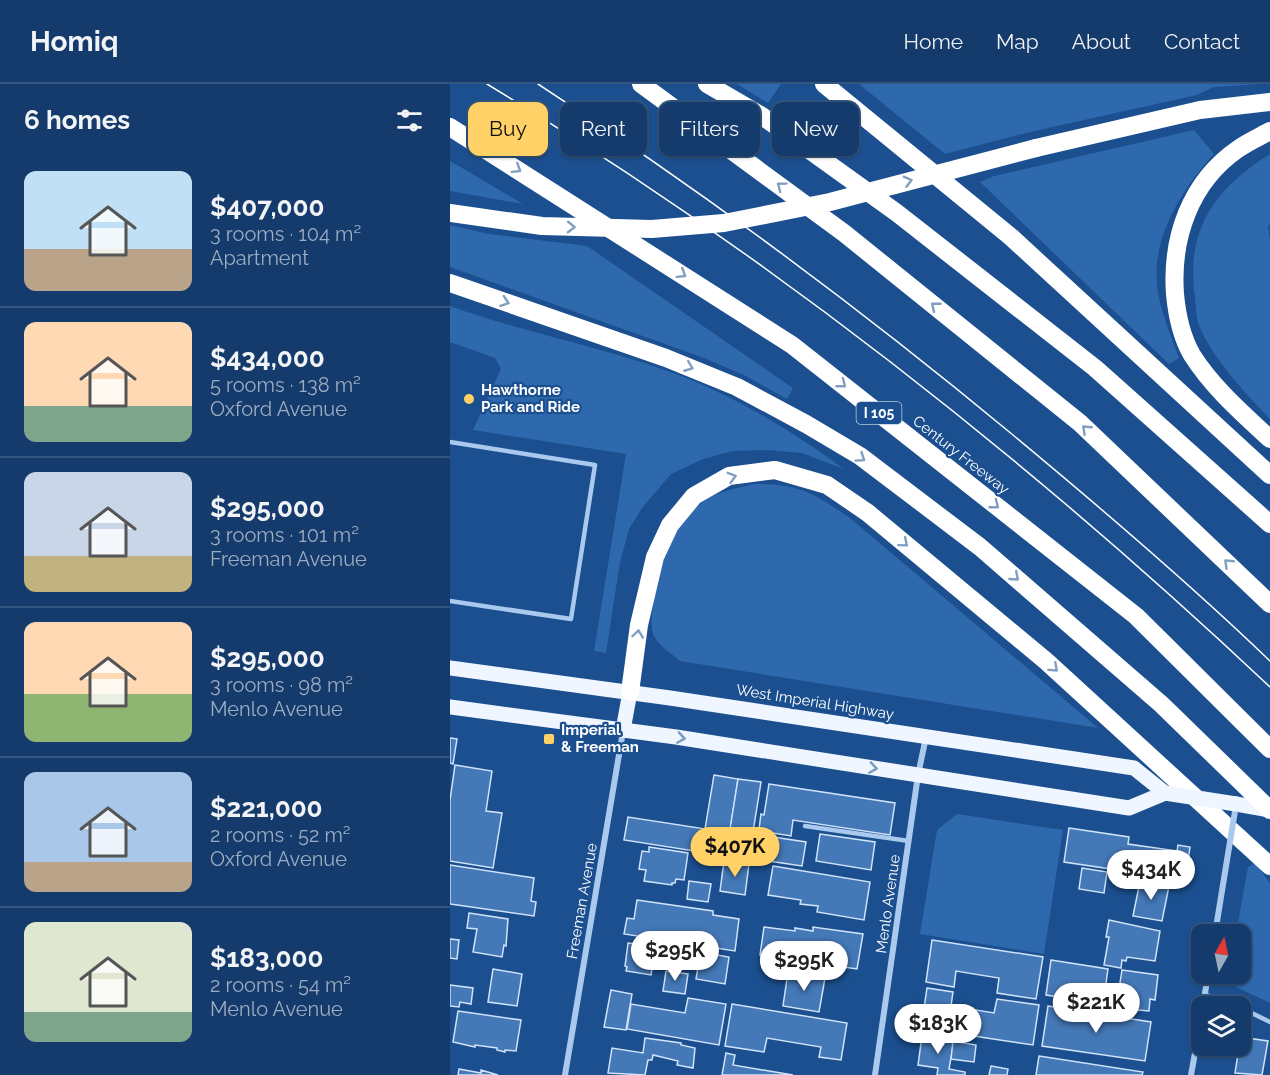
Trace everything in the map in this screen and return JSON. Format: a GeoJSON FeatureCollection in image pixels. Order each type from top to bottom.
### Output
{"type":"FeatureCollection","features":[{"type":"Feature","properties":{"kind":"highway"},"geometry":{"type":"LineString","coordinates":[[641,84],[844,233],[1080,423],[1270,604]]}},
{"type":"Feature","properties":{"kind":"highway"},"geometry":{"type":"LineString","coordinates":[[707,84],[762,116],[897,213],[1095,368],[1270,524]]}},
{"type":"Feature","properties":{"kind":"highway"},"geometry":{"type":"LineString","coordinates":[[824,84],[1011,237],[1270,475]]}},
{"type":"Feature","properties":{"kind":"highway"},"geometry":{"type":"LineString","coordinates":[[450,213],[542,226],[652,229],[724,223],[830,201],[1036,148],[1200,110],[1270,102]]}},
{"type":"Feature","properties":{"kind":"highway","name":"Century Freeway"},"geometry":{"type":"LineString","coordinates":[[450,127],[792,345],[1136,616],[1270,749]]}},
{"type":"Feature","properties":{"kind":"highway"},"geometry":{"type":"LineString","coordinates":[[1270,131],[1237,150],[1210,175],[1190,202],[1178,240],[1174,280],[1177,320],[1191,353],[1211,383],[1270,440]]}},
{"type":"Feature","properties":{"kind":"highway"},"geometry":{"type":"LineString","coordinates":[[450,284],[666,358],[727,383],[806,424],[860,456],[980,547],[1161,704],[1270,810]]}},
{"type":"Feature","properties":{"kind":"highway"},"geometry":{"type":"LineString","coordinates":[[630,692],[639,625],[655,557],[670,525],[694,496],[729,476],[775,470],[827,485],[868,513],[1046,661],[1270,866]]}},
{"type":"Feature","properties":{"kind":"main road","name":"West Imperial Highway"},"geometry":{"type":"LineString","coordinates":[[450,668],[630,692],[1134,768],[1165,793]]}},
{"type":"Feature","properties":{"kind":"main road"},"geometry":{"type":"LineString","coordinates":[[623,730],[630,692]]}},
{"type":"Feature","properties":{"kind":"main road"},"geometry":{"type":"LineString","coordinates":[[450,707],[623,730],[1130,808],[1165,793],[1270,810]]}},
{"type":"Feature","properties":{"kind":"street","name":"Freeman Avenue"},"geometry":{"type":"LineString","coordinates":[[565,1075],[623,730]]}},
{"type":"Feature","properties":{"kind":"street","name":"Menlo Avenue"},"geometry":{"type":"LineString","coordinates":[[875,1075],[918,775],[926,736]]}},
{"type":"Feature","properties":{"kind":"street"},"geometry":{"type":"LineString","coordinates":[[1217,924],[1236,804]]}},
{"type":"Feature","properties":{"kind":"street"},"geometry":{"type":"LineString","coordinates":[[1205,995],[1207,984]]}},
{"type":"Feature","properties":{"kind":"street"},"geometry":{"type":"LineString","coordinates":[[1191,1075],[1194,1056]]}},
{"type":"Feature","properties":{"kind":"lane"},"geometry":{"type":"LineString","coordinates":[[450,442],[595,465],[571,619],[450,602]]}},
{"type":"Feature","properties":{"kind":"lane"},"geometry":{"type":"LineString","coordinates":[[805,826],[909,841]]}},
{"type":"Feature","properties":{"kind":"lane"},"geometry":{"type":"LineString","coordinates":[[1205,995],[1223,999],[1270,1022]]}},
{"type":"Feature","properties":{"kind":"shaded area"},"geometry":{"type":"Polygon","coordinates":[[[737,84],[781,84],[768,103],[737,84]]]}},
{"type":"Feature","properties":{"kind":"shaded area"},"geometry":{"type":"Polygon","coordinates":[[[859,84],[1259,84],[1214,87],[1197,95],[1030,132],[945,154],[859,84]]]}},
{"type":"Feature","properties":{"kind":"shaded area"},"geometry":{"type":"Polygon","coordinates":[[[1194,130],[1214,154],[1179,200],[1163,235],[1158,254],[1156,273],[1158,292],[1164,317],[1179,358],[1169,364],[980,182],[994,176],[1194,130]]]}},
{"type":"Feature","properties":{"kind":"shaded area"},"geometry":{"type":"Polygon","coordinates":[[[1270,154],[1270,223],[1268,227],[1270,242],[1270,419],[1231,376],[1206,340],[1198,321],[1193,273],[1200,231],[1208,213],[1234,181],[1270,154]]]}},
{"type":"Feature","properties":{"kind":"shaded area"},"geometry":{"type":"Polygon","coordinates":[[[450,161],[457,165],[523,204],[450,191],[450,161]]]}},
{"type":"Feature","properties":{"kind":"shaded area"},"geometry":{"type":"Polygon","coordinates":[[[450,225],[489,234],[587,246],[793,388],[787,399],[744,375],[704,358],[450,267],[450,225]]]}},
{"type":"Feature","properties":{"kind":"shaded area"},"geometry":{"type":"Polygon","coordinates":[[[450,306],[481,317],[641,362],[703,385],[776,423],[844,469],[802,453],[767,450],[733,451],[703,459],[671,474],[642,508],[629,529],[620,562],[606,653],[594,651],[626,454],[473,430],[501,369],[495,358],[450,342],[450,306]]]}},
{"type":"Feature","properties":{"kind":"shaded area"},"geometry":{"type":"Polygon","coordinates":[[[755,484],[795,488],[816,496],[850,518],[1098,728],[680,661],[659,643],[652,628],[653,601],[668,545],[682,523],[703,502],[721,493],[755,484]]]}},
{"type":"Feature","properties":{"kind":"shaded area"},"geometry":{"type":"Polygon","coordinates":[[[957,814],[1063,830],[1044,954],[920,934],[937,830],[957,814]]]}},
{"type":"Feature","properties":{"kind":"shaded area"},"geometry":{"type":"Polygon","coordinates":[[[1255,863],[1270,883],[1270,1003],[1230,984],[1251,984],[1251,924],[1238,924],[1248,867],[1255,863]]]}},
{"type":"Feature","properties":{"kind":"building"},"geometry":{"type":"Polygon","coordinates":[[[450,738],[457,739],[453,764],[450,763],[450,738]]]}},
{"type":"Feature","properties":{"kind":"building"},"geometry":{"type":"Polygon","coordinates":[[[455,765],[492,771],[486,811],[502,813],[493,868],[450,861],[450,800],[455,765]]]}},
{"type":"Feature","properties":{"kind":"building"},"geometry":{"type":"Polygon","coordinates":[[[714,775],[738,779],[726,856],[624,840],[628,817],[705,829],[714,775]]]}},
{"type":"Feature","properties":{"kind":"building"},"geometry":{"type":"Polygon","coordinates":[[[738,779],[761,782],[749,857],[726,854],[738,779]]]}},
{"type":"Feature","properties":{"kind":"building"},"geometry":{"type":"Polygon","coordinates":[[[769,784],[895,803],[890,835],[793,820],[791,836],[773,833],[772,839],[758,837],[769,784]]]}},
{"type":"Feature","properties":{"kind":"building"},"geometry":{"type":"Polygon","coordinates":[[[1069,828],[1129,837],[1128,844],[1177,851],[1178,845],[1190,847],[1185,880],[1064,862],[1069,828]]]}},
{"type":"Feature","properties":{"kind":"building"},"geometry":{"type":"Polygon","coordinates":[[[820,834],[875,842],[871,870],[816,861],[820,834]]]}},
{"type":"Feature","properties":{"kind":"building"},"geometry":{"type":"Polygon","coordinates":[[[773,837],[806,842],[802,866],[769,861],[773,837]]]}},
{"type":"Feature","properties":{"kind":"building"},"geometry":{"type":"Polygon","coordinates":[[[649,847],[688,853],[684,880],[676,879],[672,885],[644,881],[646,870],[639,869],[642,851],[649,852],[649,847]]]}},
{"type":"Feature","properties":{"kind":"building"},"geometry":{"type":"Polygon","coordinates":[[[724,861],[749,864],[745,895],[720,891],[724,861]]]}},
{"type":"Feature","properties":{"kind":"building"},"geometry":{"type":"Polygon","coordinates":[[[450,865],[534,878],[531,901],[536,902],[534,916],[450,904],[450,865]]]}},
{"type":"Feature","properties":{"kind":"building"},"geometry":{"type":"Polygon","coordinates":[[[773,866],[870,882],[864,920],[817,912],[818,906],[800,904],[801,900],[768,895],[773,866]]]}},
{"type":"Feature","properties":{"kind":"building"},"geometry":{"type":"Polygon","coordinates":[[[1082,868],[1107,872],[1104,893],[1079,889],[1082,868]]]}},
{"type":"Feature","properties":{"kind":"building"},"geometry":{"type":"Polygon","coordinates":[[[689,881],[711,884],[708,902],[687,899],[689,881]]]}},
{"type":"Feature","properties":{"kind":"building"},"geometry":{"type":"Polygon","coordinates":[[[1140,881],[1169,886],[1162,921],[1133,916],[1140,881]]]}},
{"type":"Feature","properties":{"kind":"building"},"geometry":{"type":"Polygon","coordinates":[[[637,900],[713,911],[713,915],[739,919],[735,951],[624,934],[627,918],[634,919],[637,900]]]}},
{"type":"Feature","properties":{"kind":"building"},"geometry":{"type":"Polygon","coordinates":[[[469,913],[508,919],[506,946],[504,945],[502,957],[473,952],[477,929],[467,928],[469,913]]]}},
{"type":"Feature","properties":{"kind":"building"},"geometry":{"type":"Polygon","coordinates":[[[1109,920],[1160,931],[1155,961],[1127,957],[1126,961],[1122,960],[1121,968],[1104,965],[1109,937],[1106,937],[1109,920]]]}},
{"type":"Feature","properties":{"kind":"building"},"geometry":{"type":"Polygon","coordinates":[[[764,927],[813,931],[813,927],[863,934],[857,969],[760,955],[764,927]]]}},
{"type":"Feature","properties":{"kind":"building"},"geometry":{"type":"Polygon","coordinates":[[[450,939],[459,940],[457,959],[450,958],[450,939]]]}},
{"type":"Feature","properties":{"kind":"building"},"geometry":{"type":"Polygon","coordinates":[[[932,940],[1043,957],[1036,999],[997,993],[999,978],[956,971],[954,987],[926,982],[932,940]]]}},
{"type":"Feature","properties":{"kind":"building"},"geometry":{"type":"Polygon","coordinates":[[[628,943],[656,947],[651,975],[626,971],[628,943]]]}},
{"type":"Feature","properties":{"kind":"building"},"geometry":{"type":"Polygon","coordinates":[[[700,952],[729,957],[725,984],[696,979],[698,967],[694,967],[695,960],[699,961],[700,952]]]}},
{"type":"Feature","properties":{"kind":"building"},"geometry":{"type":"Polygon","coordinates":[[[1051,960],[1108,969],[1105,990],[1081,986],[1079,1000],[1046,995],[1051,960]]]}},
{"type":"Feature","properties":{"kind":"building"},"geometry":{"type":"Polygon","coordinates":[[[493,969],[522,974],[517,1006],[488,1002],[493,969]]]}},
{"type":"Feature","properties":{"kind":"building"},"geometry":{"type":"Polygon","coordinates":[[[1122,970],[1158,975],[1155,1000],[1150,999],[1149,1011],[1116,1008],[1122,970]]]}},
{"type":"Feature","properties":{"kind":"building"},"geometry":{"type":"Polygon","coordinates":[[[666,971],[688,974],[685,994],[663,991],[666,971]]]}},
{"type":"Feature","properties":{"kind":"building"},"geometry":{"type":"Polygon","coordinates":[[[788,972],[825,978],[819,1012],[783,1006],[788,972]]]}},
{"type":"Feature","properties":{"kind":"building"},"geometry":{"type":"Polygon","coordinates":[[[450,985],[473,988],[471,1004],[460,1002],[459,1007],[450,1006],[450,985]]]}},
{"type":"Feature","properties":{"kind":"building"},"geometry":{"type":"Polygon","coordinates":[[[927,988],[953,992],[951,1006],[994,1013],[997,999],[1039,1005],[1033,1045],[921,1028],[927,988]]]}},
{"type":"Feature","properties":{"kind":"building"},"geometry":{"type":"Polygon","coordinates":[[[611,990],[632,994],[626,1030],[604,1027],[611,990]]]}},
{"type":"Feature","properties":{"kind":"building"},"geometry":{"type":"Polygon","coordinates":[[[688,998],[726,1004],[719,1045],[627,1029],[631,1004],[685,1013],[688,998]]]}},
{"type":"Feature","properties":{"kind":"building"},"geometry":{"type":"Polygon","coordinates":[[[732,1004],[847,1023],[841,1060],[819,1057],[821,1047],[767,1038],[764,1052],[725,1046],[732,1004]]]}},
{"type":"Feature","properties":{"kind":"building"},"geometry":{"type":"Polygon","coordinates":[[[1048,1006],[1151,1022],[1145,1061],[1042,1046],[1048,1006]]]}},
{"type":"Feature","properties":{"kind":"building"},"geometry":{"type":"Polygon","coordinates":[[[458,1011],[521,1020],[516,1051],[505,1050],[505,1052],[497,1048],[475,1045],[475,1047],[453,1042],[458,1011]]]}},
{"type":"Feature","properties":{"kind":"building"},"geometry":{"type":"Polygon","coordinates":[[[922,1036],[954,1041],[949,1069],[965,1072],[965,1075],[937,1075],[938,1068],[918,1065],[922,1036]]]}},
{"type":"Feature","properties":{"kind":"building"},"geometry":{"type":"Polygon","coordinates":[[[645,1038],[681,1043],[681,1045],[695,1048],[693,1068],[677,1065],[678,1061],[653,1055],[652,1060],[648,1060],[645,1075],[608,1073],[612,1048],[643,1053],[645,1038]]]}},
{"type":"Feature","properties":{"kind":"building"},"geometry":{"type":"Polygon","coordinates":[[[1251,1039],[1268,1041],[1262,1075],[1235,1073],[1238,1056],[1251,1056],[1251,1039]]]}},
{"type":"Feature","properties":{"kind":"building"},"geometry":{"type":"Polygon","coordinates":[[[953,1041],[976,1045],[974,1062],[951,1059],[953,1041]]]}},
{"type":"Feature","properties":{"kind":"building"},"geometry":{"type":"Polygon","coordinates":[[[726,1053],[735,1055],[733,1065],[793,1075],[722,1075],[726,1053]]]}},
{"type":"Feature","properties":{"kind":"building"},"geometry":{"type":"Polygon","coordinates":[[[1039,1056],[1143,1072],[1142,1075],[1036,1075],[1039,1056]]]}},
{"type":"Feature","properties":{"kind":"building"},"geometry":{"type":"Polygon","coordinates":[[[991,1066],[1008,1069],[1007,1075],[989,1075],[991,1066]]]}},
{"type":"Feature","properties":{"kind":"building"},"geometry":{"type":"Polygon","coordinates":[[[459,1069],[481,1073],[481,1070],[498,1075],[458,1075],[459,1069]]]}},
{"type":"Feature","properties":{"kind":"tram line"},"geometry":{"type":"LineString","coordinates":[[487,84],[592,150],[695,219],[795,290],[894,365],[1086,521],[1270,687]]}},
{"type":"Feature","properties":{"kind":"tram line"},"geometry":{"type":"LineString","coordinates":[[538,84],[721,209],[898,342],[1111,518],[1270,661]]}},
{"type":"Feature","properties":{"kind":"place","name":"Hawthorne Park and Ride"},"geometry":{"type":"Point","coordinates":[469,399]}},
{"type":"Feature","properties":{"kind":"place","name":"Imperial & Freeman"},"geometry":{"type":"Point","coordinates":[549,739]}}]}
